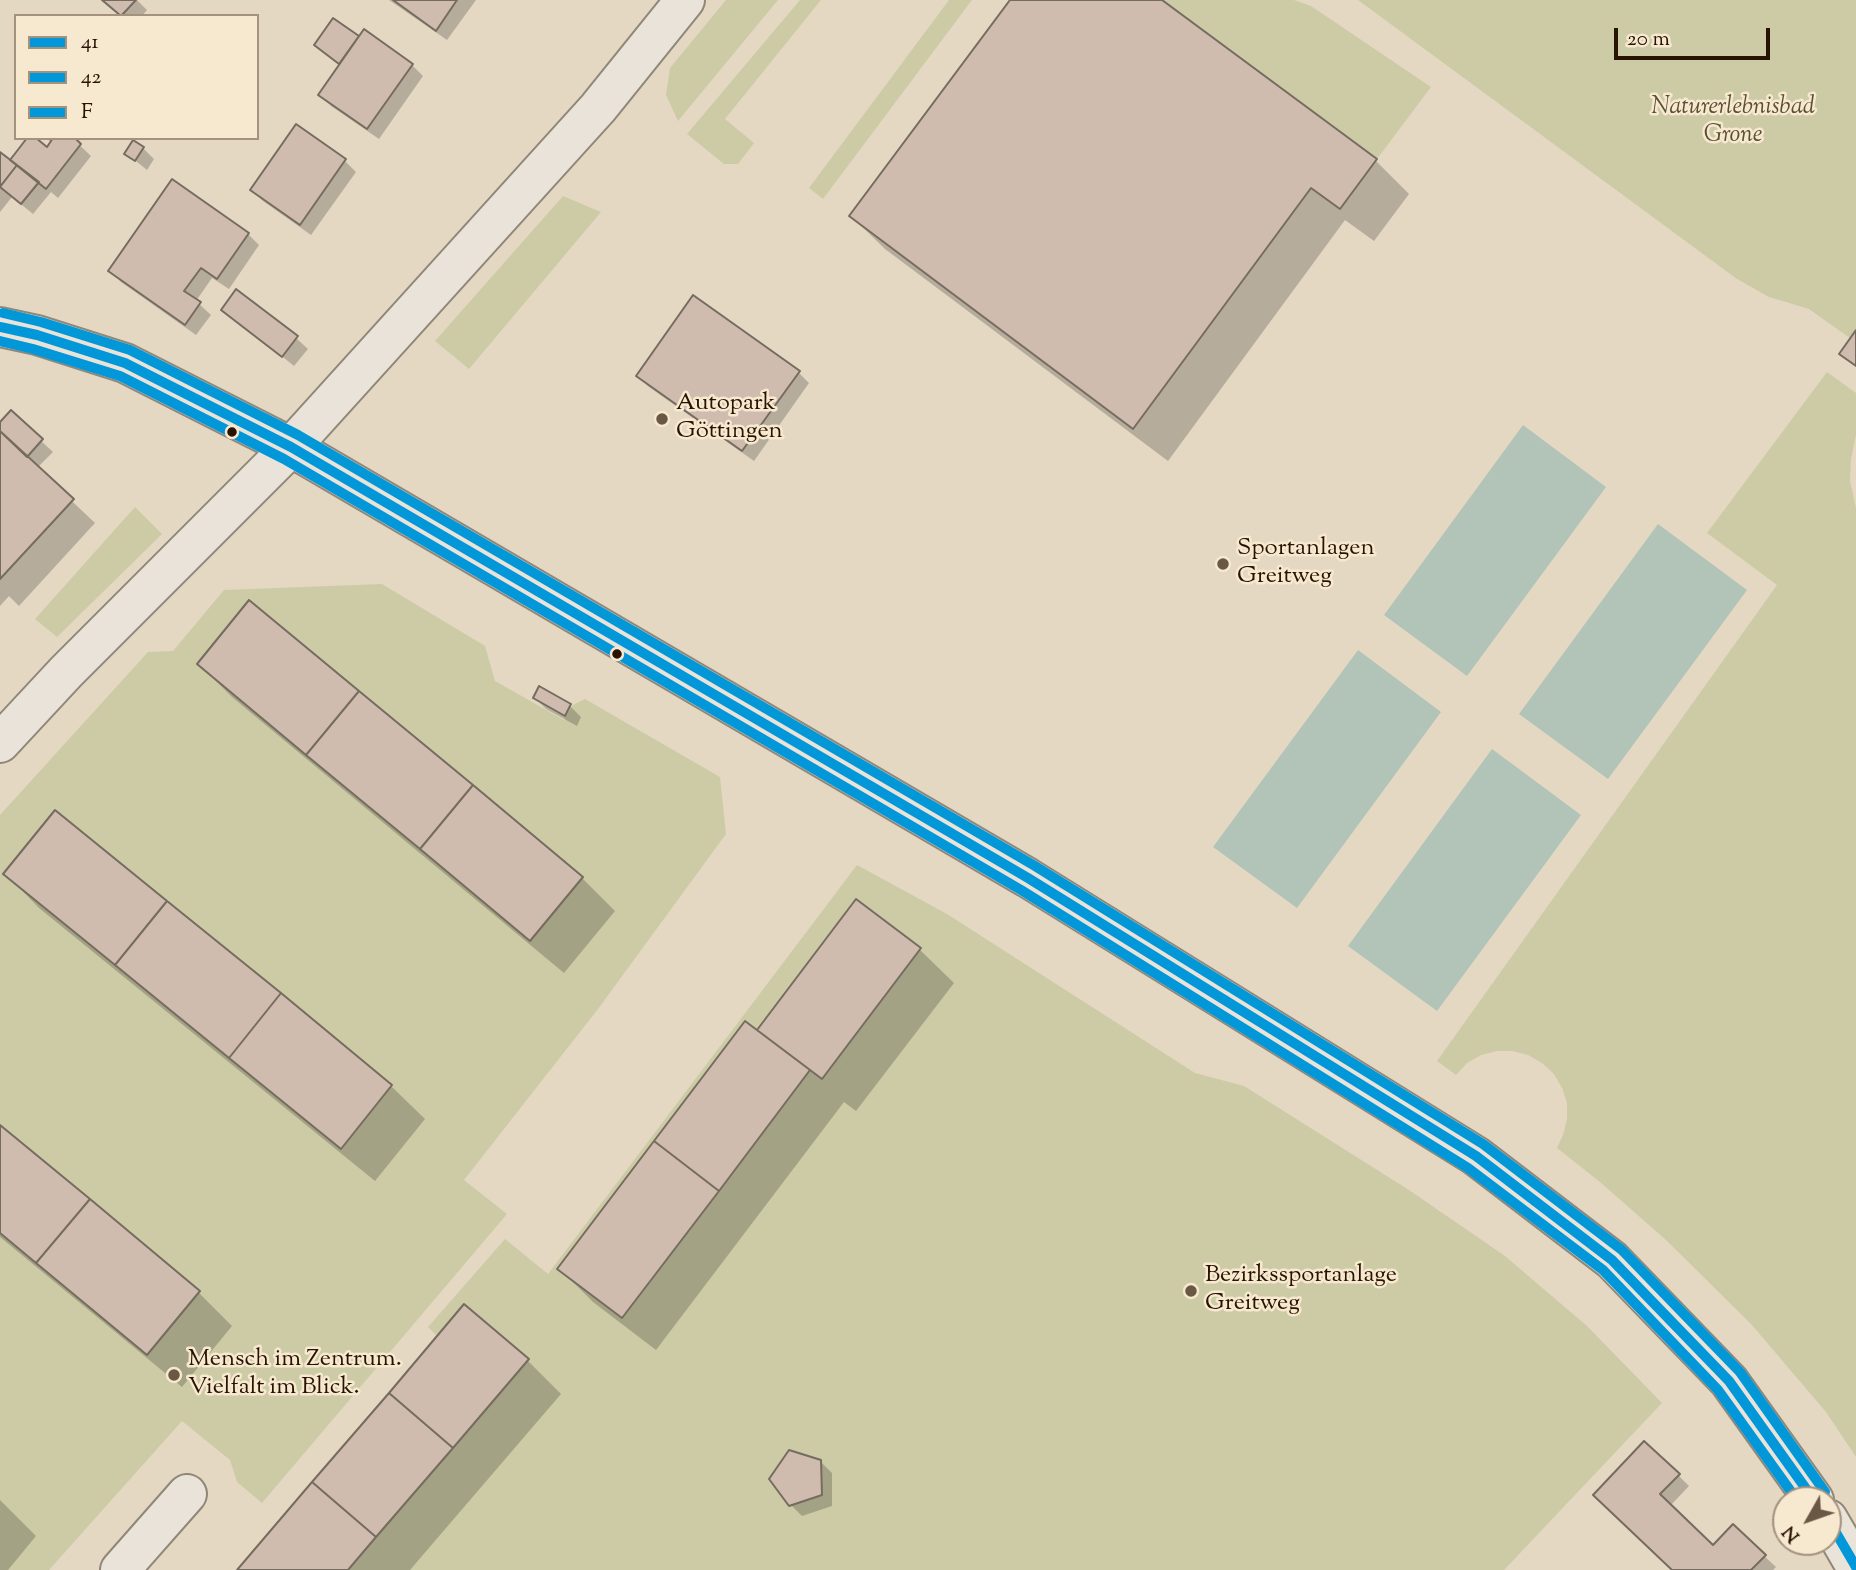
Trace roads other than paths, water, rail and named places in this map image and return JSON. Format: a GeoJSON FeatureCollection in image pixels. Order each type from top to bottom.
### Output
{"type":"FeatureCollection","features":[{"type":"Feature","properties":{"kind":"street"},"geometry":{"type":"LineString","coordinates":[[0,743],[66,671],[291,447],[598,108],[685,0]]}},
{"type":"Feature","properties":{"kind":"street"},"geometry":{"type":"LineString","coordinates":[[0,327],[37,335],[125,363],[291,447],[929,820],[1476,1156],[1612,1260],[1729,1381],[1804,1486]]}},
{"type":"Feature","properties":{"kind":"street"},"geometry":{"type":"LineString","coordinates":[[120,1570],[187,1494]]}},
{"type":"Feature","properties":{"kind":"street"},"geometry":{"type":"LineString","coordinates":[[1842,1543],[1856,1567]]}},
{"type":"Feature","properties":{"kind":"place","name":"Autopark Göttingen"},"geometry":{"type":"Point","coordinates":[662,419]}},
{"type":"Feature","properties":{"kind":"place","name":"Sportanlagen Greitweg"},"geometry":{"type":"Point","coordinates":[1223,564]}},
{"type":"Feature","properties":{"kind":"place","name":"Bezirkssportanlage Greitweg"},"geometry":{"type":"Point","coordinates":[1191,1291]}},
{"type":"Feature","properties":{"kind":"place","name":"Mensch im Zentrum. Vielfalt im Blick."},"geometry":{"type":"Point","coordinates":[174,1375]}},
{"type":"Feature","properties":{"kind":"park label","name":"Naturerlebnisbad Grone"},"geometry":{"type":"Point","coordinates":[1733,123]}}]}
